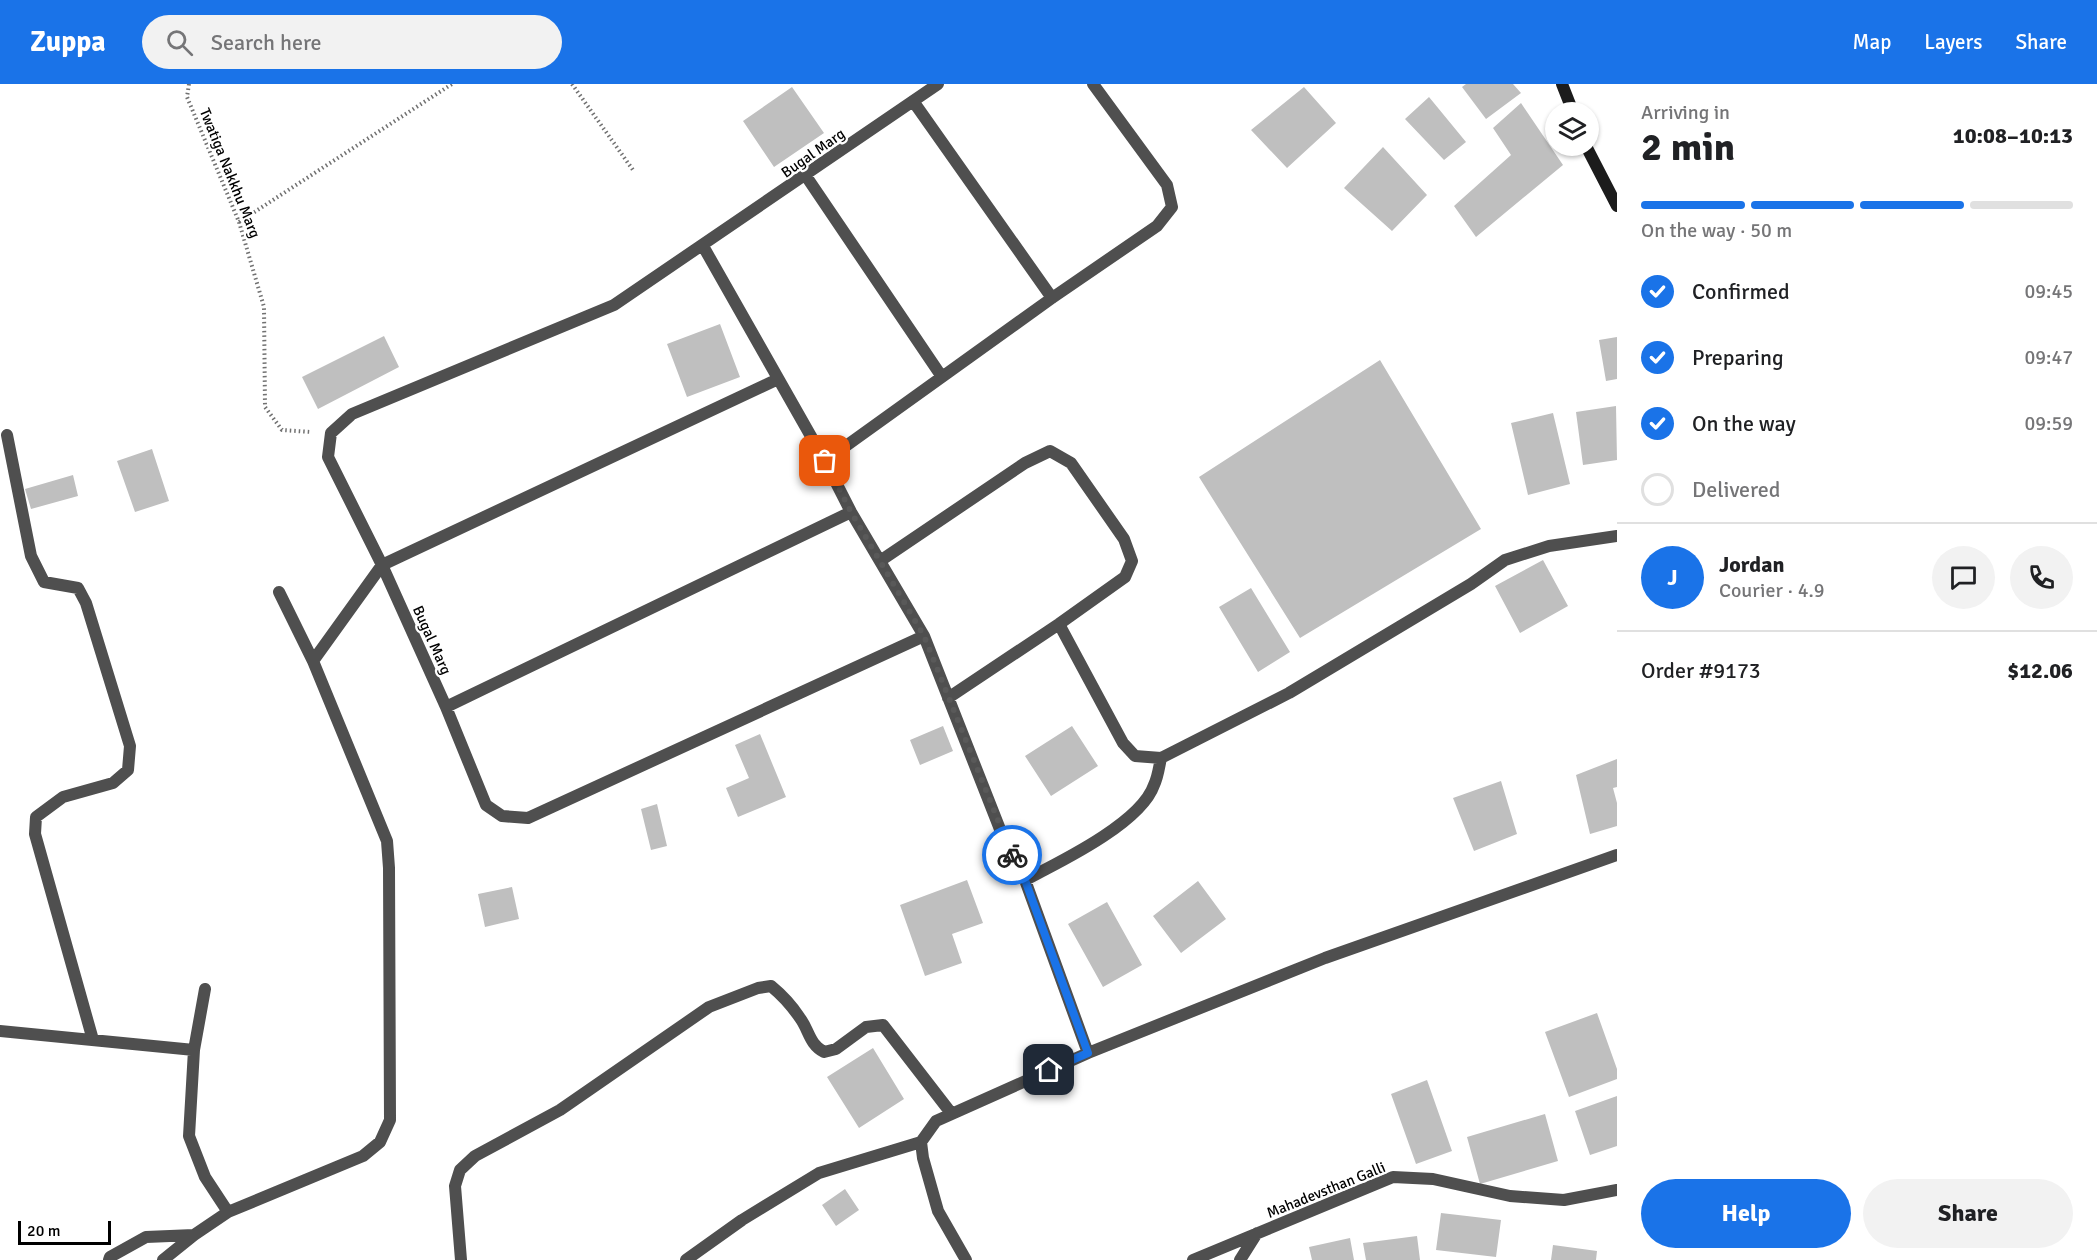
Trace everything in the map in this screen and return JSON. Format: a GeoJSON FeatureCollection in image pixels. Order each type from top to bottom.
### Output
{"type":"FeatureCollection","features":[{"type":"Feature","properties":{"kind":"main road"},"geometry":{"type":"LineString","coordinates":[[1562,84],[1569,102]]}},
{"type":"Feature","properties":{"kind":"main road"},"geometry":{"type":"LineString","coordinates":[[1591,156],[1617,206]]}},
{"type":"Feature","properties":{"kind":"street","name":"Bugal Marg"},"geometry":{"type":"LineString","coordinates":[[924,636],[528,818],[502,816],[486,805],[446,707],[382,565],[328,457],[331,433],[352,414],[614,305],[938,84]]}},
{"type":"Feature","properties":{"kind":"street"},"geometry":{"type":"LineString","coordinates":[[825,461],[1052,298],[1158,226],[1172,207],[1167,185],[1093,84]]}},
{"type":"Feature","properties":{"kind":"street"},"geometry":{"type":"LineString","coordinates":[[913,101],[1052,298]]}},
{"type":"Feature","properties":{"kind":"street"},"geometry":{"type":"LineString","coordinates":[[806,176],[942,377]]}},
{"type":"Feature","properties":{"kind":"street"},"geometry":{"type":"LineString","coordinates":[[703,246],[825,461],[851,512],[924,636],[1005,842],[1025,880],[1088,1053]]}},
{"type":"Feature","properties":{"kind":"street"},"geometry":{"type":"LineString","coordinates":[[313,661],[382,565],[778,379]]}},
{"type":"Feature","properties":{"kind":"street"},"geometry":{"type":"LineString","coordinates":[[7,435],[32,555],[44,582],[78,588],[86,603],[130,746],[128,770],[113,783],[63,797],[36,817],[34,834],[93,1040]]}},
{"type":"Feature","properties":{"kind":"street"},"geometry":{"type":"LineString","coordinates":[[880,561],[1025,463],[1050,451],[1071,463],[1124,538],[1132,561],[1125,577],[948,698]]}},
{"type":"Feature","properties":{"kind":"street"},"geometry":{"type":"LineString","coordinates":[[446,707],[851,512]]}},
{"type":"Feature","properties":{"kind":"street"},"geometry":{"type":"LineString","coordinates":[[1059,624],[1123,743],[1136,756],[1161,758],[1289,693],[1471,584],[1505,560],[1549,546],[1617,536]]}},
{"type":"Feature","properties":{"kind":"street"},"geometry":{"type":"LineString","coordinates":[[163,1260],[228,1212],[363,1156],[380,1142],[390,1120],[387,841],[313,661],[279,592]]}},
{"type":"Feature","properties":{"kind":"street"},"geometry":{"type":"LineString","coordinates":[[1025,880],[1095,843],[1137,811],[1154,787],[1161,758]]}},
{"type":"Feature","properties":{"kind":"street"},"geometry":{"type":"LineString","coordinates":[[686,1260],[742,1220],[819,1173],[921,1142],[936,1121],[951,1113],[1088,1053],[1325,958],[1617,855]]}},
{"type":"Feature","properties":{"kind":"street"},"geometry":{"type":"LineString","coordinates":[[460,1260],[455,1186],[460,1170],[475,1156],[560,1110],[709,1008],[758,988],[771,986],[782,995],[801,1018],[815,1047],[824,1052],[836,1049],[866,1027],[883,1025],[951,1113]]}},
{"type":"Feature","properties":{"kind":"street"},"geometry":{"type":"LineString","coordinates":[[205,989],[194,1050],[189,1136],[205,1177],[228,1212]]}},
{"type":"Feature","properties":{"kind":"street"},"geometry":{"type":"LineString","coordinates":[[0,1031],[194,1050]]}},
{"type":"Feature","properties":{"kind":"street"},"geometry":{"type":"LineString","coordinates":[[921,1142],[923,1158],[938,1211],[966,1260]]}},
{"type":"Feature","properties":{"kind":"street","name":"Mahadevsthan Galli"},"geometry":{"type":"LineString","coordinates":[[1193,1260],[1393,1177],[1433,1179],[1510,1196],[1564,1200],[1617,1190]]}},
{"type":"Feature","properties":{"kind":"street"},"geometry":{"type":"LineString","coordinates":[[1240,1260],[1257,1233]]}},
{"type":"Feature","properties":{"kind":"street"},"geometry":{"type":"LineString","coordinates":[[109,1260],[110,1257],[146,1238],[194,1235]]}},
{"type":"Feature","properties":{"kind":"path","name":"Twatiga Nakkhu Marg"},"geometry":{"type":"LineString","coordinates":[[189,84],[187,97],[239,222],[264,307],[265,407],[282,430],[331,433]]}},
{"type":"Feature","properties":{"kind":"path"},"geometry":{"type":"LineString","coordinates":[[239,222],[452,84]]}},
{"type":"Feature","properties":{"kind":"path"},"geometry":{"type":"LineString","coordinates":[[572,84],[633,170]]}},
{"type":"Feature","properties":{"kind":"building"},"geometry":{"type":"Polygon","coordinates":[[[1466,84],[1513,84],[1521,93],[1486,119],[1462,87],[1466,84]]]}},
{"type":"Feature","properties":{"kind":"building"},"geometry":{"type":"Polygon","coordinates":[[[792,87],[824,133],[774,167],[743,121],[792,87]]]}},
{"type":"Feature","properties":{"kind":"building"},"geometry":{"type":"Polygon","coordinates":[[[1304,87],[1336,123],[1287,168],[1251,130],[1304,87]]]}},
{"type":"Feature","properties":{"kind":"building"},"geometry":{"type":"Polygon","coordinates":[[[1429,97],[1466,142],[1444,160],[1405,119],[1429,97]]]}},
{"type":"Feature","properties":{"kind":"building"},"geometry":{"type":"Polygon","coordinates":[[[1521,103],[1545,138],[1545,156],[1557,156],[1563,165],[1476,237],[1454,206],[1511,155],[1493,128],[1521,103]]]}},
{"type":"Feature","properties":{"kind":"building"},"geometry":{"type":"Polygon","coordinates":[[[1383,147],[1427,195],[1392,231],[1344,188],[1383,147]]]}},
{"type":"Feature","properties":{"kind":"building"},"geometry":{"type":"Polygon","coordinates":[[[720,324],[740,377],[687,397],[667,344],[720,324]]]}},
{"type":"Feature","properties":{"kind":"building"},"geometry":{"type":"Polygon","coordinates":[[[384,336],[399,367],[318,409],[302,377],[384,336]]]}},
{"type":"Feature","properties":{"kind":"building"},"geometry":{"type":"Polygon","coordinates":[[[1617,337],[1617,379],[1606,381],[1599,340],[1617,337]]]}},
{"type":"Feature","properties":{"kind":"building"},"geometry":{"type":"Polygon","coordinates":[[[1380,360],[1481,529],[1300,638],[1199,477],[1380,360]]]}},
{"type":"Feature","properties":{"kind":"building"},"geometry":{"type":"Polygon","coordinates":[[[1616,406],[1617,460],[1583,465],[1576,412],[1616,406]]]}},
{"type":"Feature","properties":{"kind":"building"},"geometry":{"type":"Polygon","coordinates":[[[1553,413],[1570,484],[1528,495],[1511,423],[1553,413]]]}},
{"type":"Feature","properties":{"kind":"building"},"geometry":{"type":"Polygon","coordinates":[[[152,449],[169,501],[135,512],[117,461],[152,449]]]}},
{"type":"Feature","properties":{"kind":"building"},"geometry":{"type":"Polygon","coordinates":[[[73,475],[78,496],[31,509],[25,489],[73,475]]]}},
{"type":"Feature","properties":{"kind":"building"},"geometry":{"type":"Polygon","coordinates":[[[1543,560],[1568,606],[1520,633],[1495,586],[1543,560]]]}},
{"type":"Feature","properties":{"kind":"building"},"geometry":{"type":"Polygon","coordinates":[[[1251,588],[1290,652],[1258,672],[1219,607],[1251,588]]]}},
{"type":"Feature","properties":{"kind":"building"},"geometry":{"type":"Polygon","coordinates":[[[943,726],[953,751],[920,765],[910,740],[943,726]]]}},
{"type":"Feature","properties":{"kind":"building"},"geometry":{"type":"Polygon","coordinates":[[[1072,726],[1098,766],[1051,796],[1025,756],[1072,726]]]}},
{"type":"Feature","properties":{"kind":"building"},"geometry":{"type":"Polygon","coordinates":[[[760,734],[786,797],[738,817],[726,788],[749,778],[735,745],[760,734]]]}},
{"type":"Feature","properties":{"kind":"building"},"geometry":{"type":"Polygon","coordinates":[[[1617,759],[1617,787],[1613,788],[1617,803],[1617,826],[1590,834],[1576,775],[1617,759]]]}},
{"type":"Feature","properties":{"kind":"building"},"geometry":{"type":"Polygon","coordinates":[[[1501,781],[1517,834],[1474,851],[1453,798],[1501,781]]]}},
{"type":"Feature","properties":{"kind":"building"},"geometry":{"type":"Polygon","coordinates":[[[657,804],[667,846],[651,850],[641,809],[657,804]]]}},
{"type":"Feature","properties":{"kind":"building"},"geometry":{"type":"Polygon","coordinates":[[[967,880],[983,923],[952,934],[962,963],[925,976],[900,905],[967,880]]]}},
{"type":"Feature","properties":{"kind":"building"},"geometry":{"type":"Polygon","coordinates":[[[1198,881],[1226,919],[1181,953],[1153,916],[1198,881]]]}},
{"type":"Feature","properties":{"kind":"building"},"geometry":{"type":"Polygon","coordinates":[[[512,887],[519,919],[485,927],[478,894],[512,887]]]}},
{"type":"Feature","properties":{"kind":"building"},"geometry":{"type":"Polygon","coordinates":[[[1107,902],[1142,965],[1103,987],[1068,924],[1107,902]]]}},
{"type":"Feature","properties":{"kind":"building"},"geometry":{"type":"Polygon","coordinates":[[[1597,1013],[1617,1069],[1617,1079],[1569,1097],[1545,1032],[1597,1013]]]}},
{"type":"Feature","properties":{"kind":"building"},"geometry":{"type":"Polygon","coordinates":[[[873,1048],[904,1099],[859,1128],[827,1077],[873,1048]]]}},
{"type":"Feature","properties":{"kind":"building"},"geometry":{"type":"Polygon","coordinates":[[[1427,1080],[1452,1151],[1416,1164],[1391,1094],[1427,1080]]]}},
{"type":"Feature","properties":{"kind":"building"},"geometry":{"type":"Polygon","coordinates":[[[1617,1096],[1617,1146],[1590,1155],[1575,1111],[1617,1096]]]}},
{"type":"Feature","properties":{"kind":"building"},"geometry":{"type":"Polygon","coordinates":[[[1545,1114],[1558,1161],[1480,1184],[1467,1137],[1545,1114]]]}},
{"type":"Feature","properties":{"kind":"building"},"geometry":{"type":"Polygon","coordinates":[[[845,1189],[859,1210],[836,1226],[822,1205],[845,1189]]]}},
{"type":"Feature","properties":{"kind":"building"},"geometry":{"type":"Polygon","coordinates":[[[1441,1213],[1501,1220],[1496,1257],[1436,1250],[1441,1213]]]}},
{"type":"Feature","properties":{"kind":"building"},"geometry":{"type":"Polygon","coordinates":[[[1417,1236],[1420,1260],[1366,1260],[1363,1243],[1417,1236]]]}},
{"type":"Feature","properties":{"kind":"building"},"geometry":{"type":"Polygon","coordinates":[[[1350,1238],[1354,1260],[1312,1260],[1309,1247],[1350,1238]]]}},
{"type":"Feature","properties":{"kind":"building"},"geometry":{"type":"Polygon","coordinates":[[[1553,1245],[1597,1251],[1596,1260],[1551,1260],[1553,1245]]]}},
{"type":"Feature","properties":{"kind":"way so far"},"geometry":{"type":"LineString","coordinates":[[825,461],[851,512],[924,636],[1012,855]]}},
{"type":"Feature","properties":{"kind":"route"},"geometry":{"type":"LineString","coordinates":[[1012,855],[1025,880],[1088,1053],[1049,1070]]}}]}
